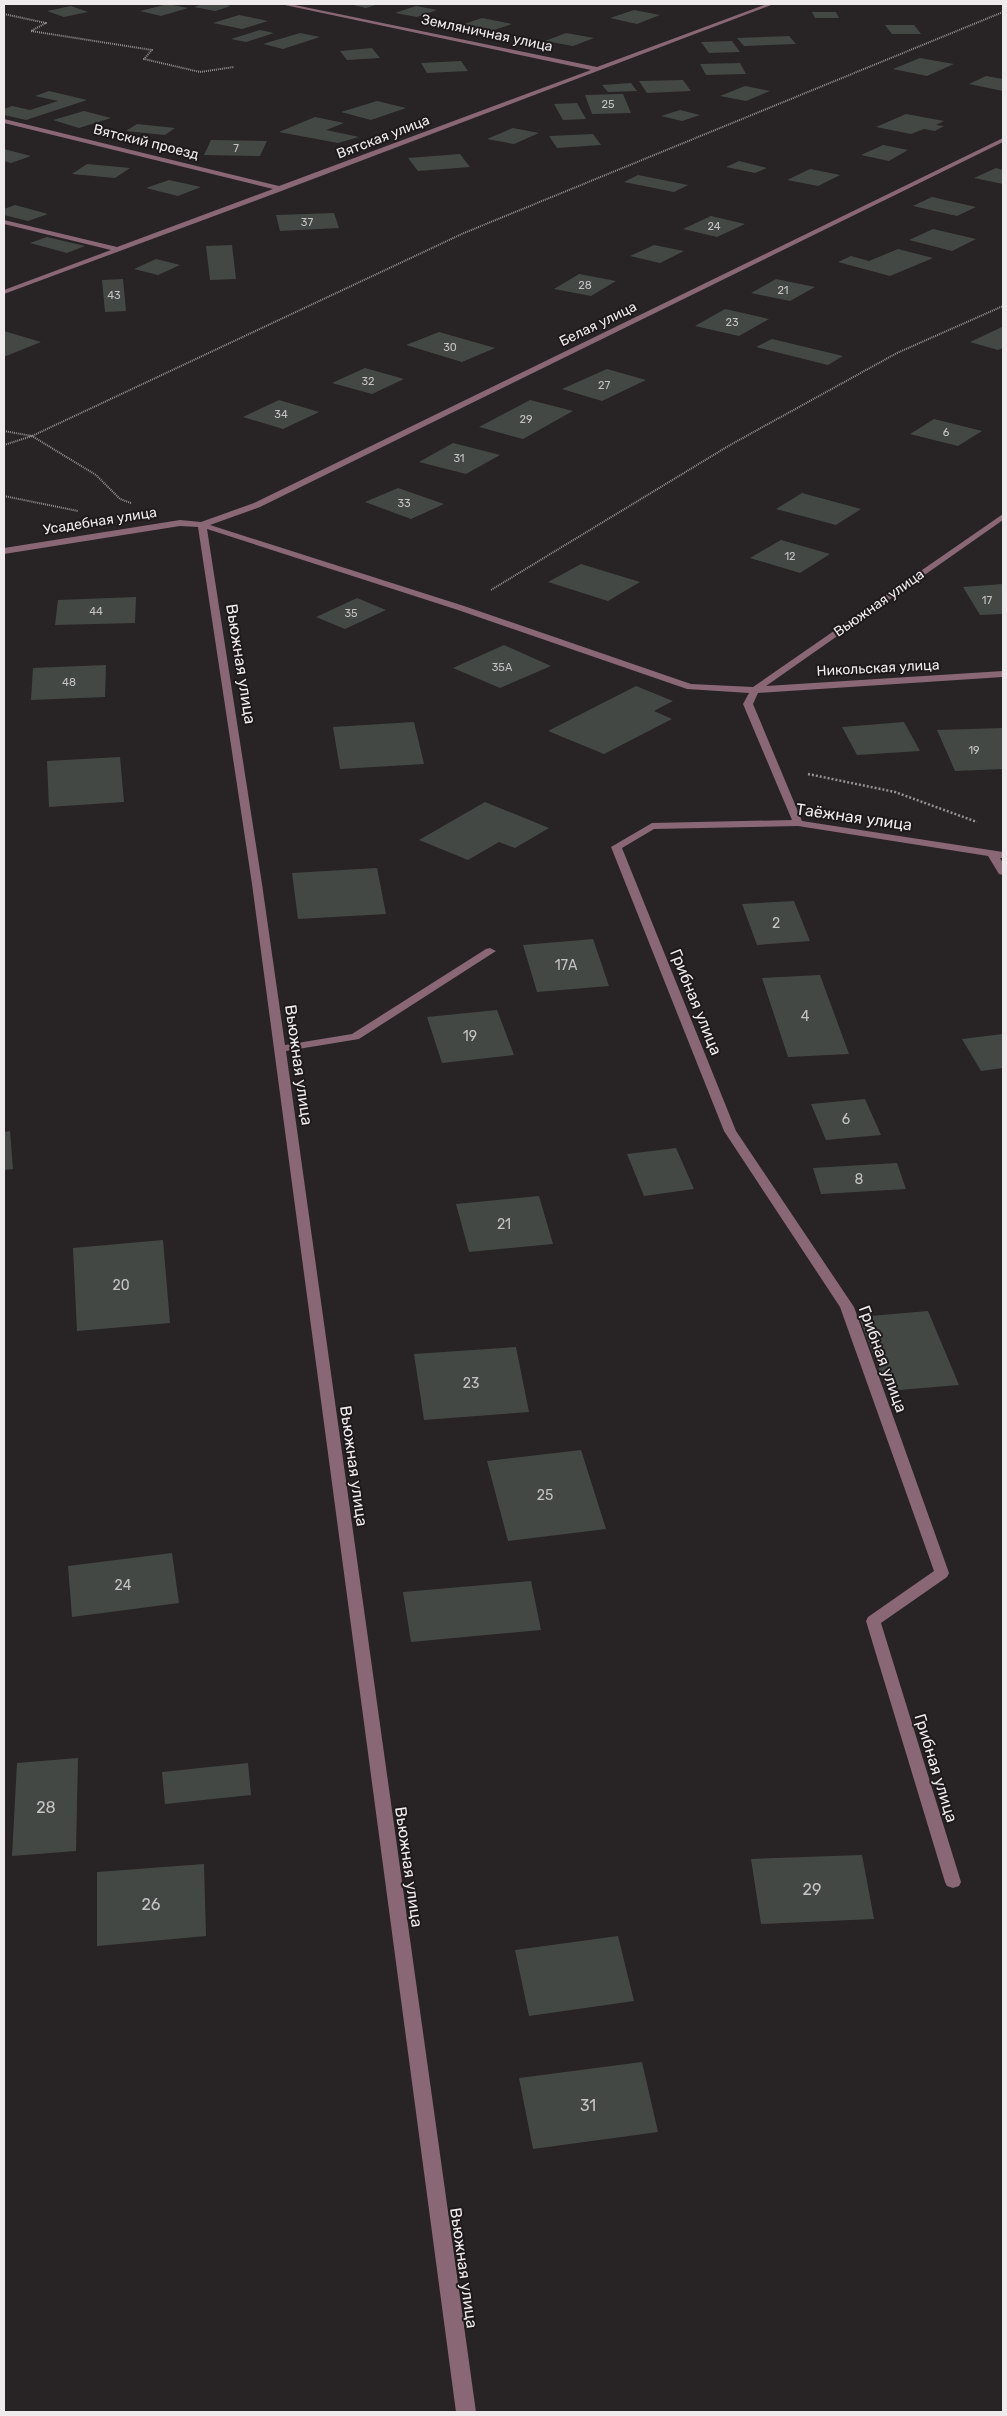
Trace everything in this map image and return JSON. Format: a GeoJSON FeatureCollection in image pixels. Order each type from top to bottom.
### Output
{"type":"FeatureCollection","features":[{"type":"Feature","properties":{"kind":"street","name":"Земляничная улица"},"geometry":{"type":"LineString","coordinates":[[283,4],[597,69]]}},
{"type":"Feature","properties":{"kind":"street","name":"Вятская улица"},"geometry":{"type":"LineString","coordinates":[[4,292],[771,4]]}},
{"type":"Feature","properties":{"kind":"street","name":"Вятский проезд"},"geometry":{"type":"LineString","coordinates":[[4,121],[282,189]]}},
{"type":"Feature","properties":{"kind":"street","name":"Белая улица"},"geometry":{"type":"LineString","coordinates":[[202,525],[257,505],[1003,140]]}},
{"type":"Feature","properties":{"kind":"street"},"geometry":{"type":"LineString","coordinates":[[4,222],[117,249]]}},
{"type":"Feature","properties":{"kind":"street","name":"Вьюжная улица"},"geometry":{"type":"LineString","coordinates":[[755,690],[1003,516]]}},
{"type":"Feature","properties":{"kind":"street","name":"Усадебная улица"},"geometry":{"type":"LineString","coordinates":[[4,551],[180,523],[202,525]]}},
{"type":"Feature","properties":{"kind":"street","name":"Никольская улица"},"geometry":{"type":"LineString","coordinates":[[202,525],[461,608],[690,687],[755,690],[1003,674]]}},
{"type":"Feature","properties":{"kind":"street","name":"Вьюжная улица"},"geometry":{"type":"LineString","coordinates":[[202,525],[257,884],[466,2412]]}},
{"type":"Feature","properties":{"kind":"street"},"geometry":{"type":"LineString","coordinates":[[989,526],[1003,525]]}},
{"type":"Feature","properties":{"kind":"street"},"geometry":{"type":"LineString","coordinates":[[755,690],[748,704],[798,823]]}},
{"type":"Feature","properties":{"kind":"street","name":"Таёжная улица"},"geometry":{"type":"LineString","coordinates":[[616,847],[652,826],[798,823],[1003,855]]}},
{"type":"Feature","properties":{"kind":"street","name":"Грибная улица"},"geometry":{"type":"LineString","coordinates":[[616,847],[730,1131],[847,1308],[942,1573],[873,1621],[952,1882]]}},
{"type":"Feature","properties":{"kind":"street"},"geometry":{"type":"LineString","coordinates":[[992,853],[1003,872]]}},
{"type":"Feature","properties":{"kind":"street"},"geometry":{"type":"LineString","coordinates":[[279,1049],[355,1038],[490,952]]}},
{"type":"Feature","properties":{"kind":"path"},"geometry":{"type":"LineString","coordinates":[[4,445],[32,436],[464,233],[1003,12]]}},
{"type":"Feature","properties":{"kind":"path"},"geometry":{"type":"LineString","coordinates":[[4,14],[46,23],[31,31],[70,39],[124,44],[152,50],[144,59],[200,72],[234,67]]}},
{"type":"Feature","properties":{"kind":"path"},"geometry":{"type":"LineString","coordinates":[[461,608],[738,440],[897,353],[1003,306]]}},
{"type":"Feature","properties":{"kind":"path"},"geometry":{"type":"LineString","coordinates":[[4,431],[32,436],[96,475],[120,499],[180,523]]}},
{"type":"Feature","properties":{"kind":"path"},"geometry":{"type":"LineString","coordinates":[[775,768],[895,792],[978,823],[992,853]]}},
{"type":"Feature","properties":{"kind":"building"},"geometry":{"type":"Polygon","coordinates":[[[168,4],[188,8],[161,16],[140,11],[168,4]]]}},
{"type":"Feature","properties":{"kind":"building"},"geometry":{"type":"Polygon","coordinates":[[[203,4],[231,6],[215,11],[194,7],[203,4]]]}},
{"type":"Feature","properties":{"kind":"building"},"geometry":{"type":"Polygon","coordinates":[[[349,4],[379,4],[366,8],[349,4]]]}},
{"type":"Feature","properties":{"kind":"building"},"geometry":{"type":"Polygon","coordinates":[[[71,6],[88,12],[64,17],[47,11],[71,6]]]}},
{"type":"Feature","properties":{"kind":"building"},"geometry":{"type":"Polygon","coordinates":[[[416,6],[437,10],[417,17],[395,13],[416,6]]]}},
{"type":"Feature","properties":{"kind":"building"},"geometry":{"type":"Polygon","coordinates":[[[634,10],[660,15],[637,24],[610,18],[634,10]]]}},
{"type":"Feature","properties":{"kind":"building"},"geometry":{"type":"Polygon","coordinates":[[[812,12],[836,12],[839,18],[815,18],[812,12]]]}},
{"type":"Feature","properties":{"kind":"building"},"geometry":{"type":"Polygon","coordinates":[[[239,15],[268,21],[242,29],[213,23],[239,15]]]}},
{"type":"Feature","properties":{"kind":"building"},"geometry":{"type":"Polygon","coordinates":[[[482,18],[512,24],[491,31],[461,25],[482,18]]]}},
{"type":"Feature","properties":{"kind":"building"},"geometry":{"type":"Polygon","coordinates":[[[885,25],[914,25],[921,34],[892,34],[885,25]]]}},
{"type":"Feature","properties":{"kind":"building"},"geometry":{"type":"Polygon","coordinates":[[[260,30],[274,33],[246,42],[231,39],[260,30]]]}},
{"type":"Feature","properties":{"kind":"building"},"geometry":{"type":"Polygon","coordinates":[[[300,33],[320,37],[283,49],[263,44],[300,33]]]}},
{"type":"Feature","properties":{"kind":"building"},"geometry":{"type":"Polygon","coordinates":[[[566,33],[594,38],[573,46],[545,41],[566,33]]]}},
{"type":"Feature","properties":{"kind":"building"},"geometry":{"type":"Polygon","coordinates":[[[789,36],[796,44],[744,46],[737,38],[789,36]]]}},
{"type":"Feature","properties":{"kind":"building"},"geometry":{"type":"Polygon","coordinates":[[[732,41],[740,52],[709,53],[701,42],[732,41]]]}},
{"type":"Feature","properties":{"kind":"building"},"geometry":{"type":"Polygon","coordinates":[[[372,48],[380,58],[347,60],[340,51],[372,48]]]}},
{"type":"Feature","properties":{"kind":"building"},"geometry":{"type":"Polygon","coordinates":[[[920,58],[954,64],[927,76],[893,69],[920,58]]]}},
{"type":"Feature","properties":{"kind":"building"},"geometry":{"type":"Polygon","coordinates":[[[461,61],[468,71],[427,73],[421,63],[461,61]]]}},
{"type":"Feature","properties":{"kind":"building"},"geometry":{"type":"Polygon","coordinates":[[[740,63],[746,74],[706,75],[700,64],[740,63]]]}},
{"type":"Feature","properties":{"kind":"building"},"geometry":{"type":"Polygon","coordinates":[[[986,76],[1003,79],[1003,91],[969,84],[986,76]]]}},
{"type":"Feature","properties":{"kind":"building"},"geometry":{"type":"Polygon","coordinates":[[[683,80],[691,91],[647,93],[639,81],[683,80]]]}},
{"type":"Feature","properties":{"kind":"building"},"geometry":{"type":"Polygon","coordinates":[[[631,83],[637,91],[608,92],[602,85],[631,83]]]}},
{"type":"Feature","properties":{"kind":"building"},"geometry":{"type":"Polygon","coordinates":[[[745,86],[770,91],[746,101],[720,96],[745,86]]]}},
{"type":"Feature","properties":{"kind":"building"},"geometry":{"type":"Polygon","coordinates":[[[49,91],[87,100],[26,120],[4,115],[4,109],[12,106],[30,110],[58,101],[35,96],[49,91]]]}},
{"type":"Feature","properties":{"kind":"building"},"geometry":{"type":"Polygon","coordinates":[[[623,94],[631,113],[592,114],[585,95],[623,94]]]}},
{"type":"Feature","properties":{"kind":"building"},"geometry":{"type":"Polygon","coordinates":[[[377,101],[406,108],[371,120],[341,112],[377,101]]]}},
{"type":"Feature","properties":{"kind":"building"},"geometry":{"type":"Polygon","coordinates":[[[577,103],[586,119],[563,120],[554,104],[577,103]]]}},
{"type":"Feature","properties":{"kind":"building"},"geometry":{"type":"Polygon","coordinates":[[[680,110],[700,115],[682,121],[661,116],[680,110]]]}},
{"type":"Feature","properties":{"kind":"building"},"geometry":{"type":"Polygon","coordinates":[[[84,111],[111,118],[79,128],[53,120],[84,111]]]}},
{"type":"Feature","properties":{"kind":"building"},"geometry":{"type":"Polygon","coordinates":[[[906,114],[944,121],[936,125],[944,126],[935,131],[924,129],[911,134],[876,127],[906,114]]]}},
{"type":"Feature","properties":{"kind":"building"},"geometry":{"type":"Polygon","coordinates":[[[315,117],[344,123],[326,130],[359,137],[338,143],[279,132],[315,117]]]}},
{"type":"Feature","properties":{"kind":"building"},"geometry":{"type":"Polygon","coordinates":[[[137,124],[175,128],[165,135],[126,131],[137,124]]]}},
{"type":"Feature","properties":{"kind":"building"},"geometry":{"type":"Polygon","coordinates":[[[513,128],[539,133],[514,144],[487,139],[513,128]]]}},
{"type":"Feature","properties":{"kind":"building"},"geometry":{"type":"Polygon","coordinates":[[[593,134],[601,145],[557,148],[549,136],[593,134]]]}},
{"type":"Feature","properties":{"kind":"building"},"geometry":{"type":"Polygon","coordinates":[[[211,140],[267,141],[260,156],[204,155],[211,140]]]}},
{"type":"Feature","properties":{"kind":"building"},"geometry":{"type":"Polygon","coordinates":[[[883,145],[908,150],[889,161],[861,155],[883,145]]]}},
{"type":"Feature","properties":{"kind":"building"},"geometry":{"type":"Polygon","coordinates":[[[4,149],[31,156],[11,163],[4,161],[4,149]]]}},
{"type":"Feature","properties":{"kind":"building"},"geometry":{"type":"Polygon","coordinates":[[[460,154],[470,167],[418,171],[408,158],[460,154]]]}},
{"type":"Feature","properties":{"kind":"building"},"geometry":{"type":"Polygon","coordinates":[[[739,161],[767,168],[755,173],[726,167],[739,161]]]}},
{"type":"Feature","properties":{"kind":"building"},"geometry":{"type":"Polygon","coordinates":[[[87,164],[130,168],[115,178],[72,174],[87,164]]]}},
{"type":"Feature","properties":{"kind":"building"},"geometry":{"type":"Polygon","coordinates":[[[996,168],[1003,170],[1003,184],[974,178],[996,168]]]}},
{"type":"Feature","properties":{"kind":"building"},"geometry":{"type":"Polygon","coordinates":[[[810,169],[840,175],[818,186],[787,180],[810,169]]]}},
{"type":"Feature","properties":{"kind":"building"},"geometry":{"type":"Polygon","coordinates":[[[638,175],[688,185],[674,192],[624,182],[638,175]]]}},
{"type":"Feature","properties":{"kind":"building"},"geometry":{"type":"Polygon","coordinates":[[[169,180],[201,187],[178,196],[146,188],[169,180]]]}},
{"type":"Feature","properties":{"kind":"building"},"geometry":{"type":"Polygon","coordinates":[[[932,197],[976,207],[957,216],[913,206],[932,197]]]}},
{"type":"Feature","properties":{"kind":"building"},"geometry":{"type":"Polygon","coordinates":[[[15,205],[48,214],[28,221],[4,215],[4,209],[15,205]]]}},
{"type":"Feature","properties":{"kind":"building"},"geometry":{"type":"Polygon","coordinates":[[[334,213],[339,228],[280,231],[276,215],[334,213]]]}},
{"type":"Feature","properties":{"kind":"building"},"geometry":{"type":"Polygon","coordinates":[[[711,216],[745,224],[717,237],[683,229],[711,216]]]}},
{"type":"Feature","properties":{"kind":"building"},"geometry":{"type":"Polygon","coordinates":[[[933,229],[976,239],[952,251],[909,240],[933,229]]]}},
{"type":"Feature","properties":{"kind":"building"},"geometry":{"type":"Polygon","coordinates":[[[47,237],[85,246],[67,253],[30,243],[47,237]]]}},
{"type":"Feature","properties":{"kind":"building"},"geometry":{"type":"Polygon","coordinates":[[[232,245],[236,279],[210,280],[206,246],[232,245]]]}},
{"type":"Feature","properties":{"kind":"building"},"geometry":{"type":"Polygon","coordinates":[[[654,245],[684,251],[660,263],[630,256],[654,245]]]}},
{"type":"Feature","properties":{"kind":"building"},"geometry":{"type":"Polygon","coordinates":[[[898,249],[933,258],[890,276],[838,262],[851,256],[869,261],[898,249]]]}},
{"type":"Feature","properties":{"kind":"building"},"geometry":{"type":"Polygon","coordinates":[[[156,259],[180,265],[158,275],[134,269],[156,259]]]}},
{"type":"Feature","properties":{"kind":"building"},"geometry":{"type":"Polygon","coordinates":[[[579,274],[616,281],[591,296],[554,289],[579,274]]]}},
{"type":"Feature","properties":{"kind":"building"},"geometry":{"type":"Polygon","coordinates":[[[123,279],[126,311],[105,312],[102,280],[123,279]]]}},
{"type":"Feature","properties":{"kind":"building"},"geometry":{"type":"Polygon","coordinates":[[[776,279],[815,287],[790,301],[751,293],[776,279]]]}},
{"type":"Feature","properties":{"kind":"building"},"geometry":{"type":"Polygon","coordinates":[[[725,309],[769,319],[739,336],[695,326],[725,309]]]}},
{"type":"Feature","properties":{"kind":"building"},"geometry":{"type":"Polygon","coordinates":[[[1002,327],[1003,348],[998,350],[970,342],[1002,327]]]}},
{"type":"Feature","properties":{"kind":"building"},"geometry":{"type":"Polygon","coordinates":[[[4,331],[41,342],[4,356],[4,331]]]}},
{"type":"Feature","properties":{"kind":"building"},"geometry":{"type":"Polygon","coordinates":[[[439,332],[495,348],[462,362],[406,345],[439,332]]]}},
{"type":"Feature","properties":{"kind":"building"},"geometry":{"type":"Polygon","coordinates":[[[772,339],[843,356],[828,365],[756,347],[772,339]]]}},
{"type":"Feature","properties":{"kind":"building"},"geometry":{"type":"Polygon","coordinates":[[[365,368],[404,379],[372,394],[332,383],[365,368]]]}},
{"type":"Feature","properties":{"kind":"building"},"geometry":{"type":"Polygon","coordinates":[[[607,369],[646,380],[602,401],[562,389],[607,369]]]}},
{"type":"Feature","properties":{"kind":"building"},"geometry":{"type":"Polygon","coordinates":[[[279,400],[319,412],[283,429],[243,417],[279,400]]]}},
{"type":"Feature","properties":{"kind":"building"},"geometry":{"type":"Polygon","coordinates":[[[530,400],[573,411],[523,439],[479,427],[530,400]]]}},
{"type":"Feature","properties":{"kind":"building"},"geometry":{"type":"Polygon","coordinates":[[[934,419],[982,431],[958,446],[910,434],[934,419]]]}},
{"type":"Feature","properties":{"kind":"building"},"geometry":{"type":"Polygon","coordinates":[[[453,443],[500,455],[466,474],[419,462],[453,443]]]}},
{"type":"Feature","properties":{"kind":"building"},"geometry":{"type":"Polygon","coordinates":[[[398,488],[444,504],[411,519],[365,502],[398,488]]]}},
{"type":"Feature","properties":{"kind":"building"},"geometry":{"type":"Polygon","coordinates":[[[802,493],[861,509],[836,525],[776,509],[802,493]]]}},
{"type":"Feature","properties":{"kind":"building"},"geometry":{"type":"Polygon","coordinates":[[[781,540],[830,554],[800,573],[750,558],[781,540]]]}},
{"type":"Feature","properties":{"kind":"building"},"geometry":{"type":"Polygon","coordinates":[[[581,564],[640,582],[608,601],[548,582],[581,564]]]}},
{"type":"Feature","properties":{"kind":"building"},"geometry":{"type":"Polygon","coordinates":[[[1003,584],[1003,614],[980,615],[963,587],[1003,584]]]}},
{"type":"Feature","properties":{"kind":"building"},"geometry":{"type":"Polygon","coordinates":[[[136,597],[135,623],[55,625],[58,600],[136,597]]]}},
{"type":"Feature","properties":{"kind":"building"},"geometry":{"type":"Polygon","coordinates":[[[357,598],[386,610],[345,629],[316,617],[357,598]]]}},
{"type":"Feature","properties":{"kind":"building"},"geometry":{"type":"Polygon","coordinates":[[[504,645],[551,666],[500,688],[453,668],[504,645]]]}},
{"type":"Feature","properties":{"kind":"building"},"geometry":{"type":"Polygon","coordinates":[[[106,665],[105,697],[31,700],[33,668],[106,665]]]}},
{"type":"Feature","properties":{"kind":"building"},"geometry":{"type":"Polygon","coordinates":[[[636,686],[673,701],[654,711],[672,719],[604,754],[548,731],[636,686]]]}},
{"type":"Feature","properties":{"kind":"building"},"geometry":{"type":"Polygon","coordinates":[[[414,722],[424,764],[340,769],[333,727],[414,722]]]}},
{"type":"Feature","properties":{"kind":"building"},"geometry":{"type":"Polygon","coordinates":[[[904,722],[920,751],[857,755],[842,727],[904,722]]]}},
{"type":"Feature","properties":{"kind":"building"},"geometry":{"type":"Polygon","coordinates":[[[1003,728],[1003,769],[955,771],[937,730],[1003,728]]]}},
{"type":"Feature","properties":{"kind":"building"},"geometry":{"type":"Polygon","coordinates":[[[120,757],[124,802],[49,807],[47,761],[120,757]]]}},
{"type":"Feature","properties":{"kind":"building"},"geometry":{"type":"Polygon","coordinates":[[[485,802],[549,828],[515,848],[499,842],[468,860],[419,840],[485,802]]]}},
{"type":"Feature","properties":{"kind":"building"},"geometry":{"type":"Polygon","coordinates":[[[377,868],[386,914],[298,919],[292,873],[377,868]]]}},
{"type":"Feature","properties":{"kind":"building"},"geometry":{"type":"Polygon","coordinates":[[[794,901],[810,941],[757,945],[742,904],[794,901]]]}},
{"type":"Feature","properties":{"kind":"building"},"geometry":{"type":"Polygon","coordinates":[[[593,939],[609,986],[537,992],[523,945],[593,939]]]}},
{"type":"Feature","properties":{"kind":"building"},"geometry":{"type":"Polygon","coordinates":[[[820,975],[849,1054],[788,1057],[762,978],[820,975]]]}},
{"type":"Feature","properties":{"kind":"building"},"geometry":{"type":"Polygon","coordinates":[[[497,1010],[514,1055],[442,1063],[427,1017],[497,1010]]]}},
{"type":"Feature","properties":{"kind":"building"},"geometry":{"type":"Polygon","coordinates":[[[1003,1034],[1003,1068],[981,1071],[962,1039],[1003,1034]]]}},
{"type":"Feature","properties":{"kind":"building"},"geometry":{"type":"Polygon","coordinates":[[[865,1099],[881,1135],[826,1140],[811,1104],[865,1099]]]}},
{"type":"Feature","properties":{"kind":"building"},"geometry":{"type":"Polygon","coordinates":[[[10,1131],[13,1169],[4,1170],[4,1132],[10,1131]]]}},
{"type":"Feature","properties":{"kind":"building"},"geometry":{"type":"Polygon","coordinates":[[[676,1148],[694,1189],[644,1196],[627,1154],[676,1148]]]}},
{"type":"Feature","properties":{"kind":"building"},"geometry":{"type":"Polygon","coordinates":[[[897,1163],[906,1189],[821,1194],[813,1168],[897,1163]]]}},
{"type":"Feature","properties":{"kind":"building"},"geometry":{"type":"Polygon","coordinates":[[[539,1196],[553,1244],[469,1252],[456,1204],[539,1196]]]}},
{"type":"Feature","properties":{"kind":"building"},"geometry":{"type":"Polygon","coordinates":[[[163,1240],[170,1323],[77,1331],[73,1248],[163,1240]]]}},
{"type":"Feature","properties":{"kind":"building"},"geometry":{"type":"Polygon","coordinates":[[[928,1311],[959,1385],[887,1391],[859,1317],[928,1311]]]}},
{"type":"Feature","properties":{"kind":"building"},"geometry":{"type":"Polygon","coordinates":[[[516,1347],[529,1412],[424,1420],[414,1354],[516,1347]]]}},
{"type":"Feature","properties":{"kind":"building"},"geometry":{"type":"Polygon","coordinates":[[[581,1450],[606,1529],[508,1541],[487,1461],[581,1450]]]}},
{"type":"Feature","properties":{"kind":"building"},"geometry":{"type":"Polygon","coordinates":[[[172,1553],[179,1603],[72,1617],[68,1566],[172,1553]]]}},
{"type":"Feature","properties":{"kind":"building"},"geometry":{"type":"Polygon","coordinates":[[[531,1581],[541,1630],[411,1642],[403,1592],[531,1581]]]}},
{"type":"Feature","properties":{"kind":"building"},"geometry":{"type":"Polygon","coordinates":[[[78,1758],[76,1851],[12,1856],[17,1763],[78,1758]]]}},
{"type":"Feature","properties":{"kind":"building"},"geometry":{"type":"Polygon","coordinates":[[[248,1763],[251,1795],[165,1804],[162,1772],[248,1763]]]}},
{"type":"Feature","properties":{"kind":"building"},"geometry":{"type":"Polygon","coordinates":[[[862,1855],[874,1919],[761,1924],[751,1859],[862,1855]]]}},
{"type":"Feature","properties":{"kind":"building"},"geometry":{"type":"Polygon","coordinates":[[[204,1864],[206,1936],[97,1946],[97,1872],[204,1864]]]}},
{"type":"Feature","properties":{"kind":"building"},"geometry":{"type":"Polygon","coordinates":[[[618,1936],[634,2001],[529,2016],[515,1950],[618,1936]]]}},
{"type":"Feature","properties":{"kind":"building"},"geometry":{"type":"Polygon","coordinates":[[[642,2062],[658,2132],[533,2149],[519,2078],[642,2062]]]}}]}
